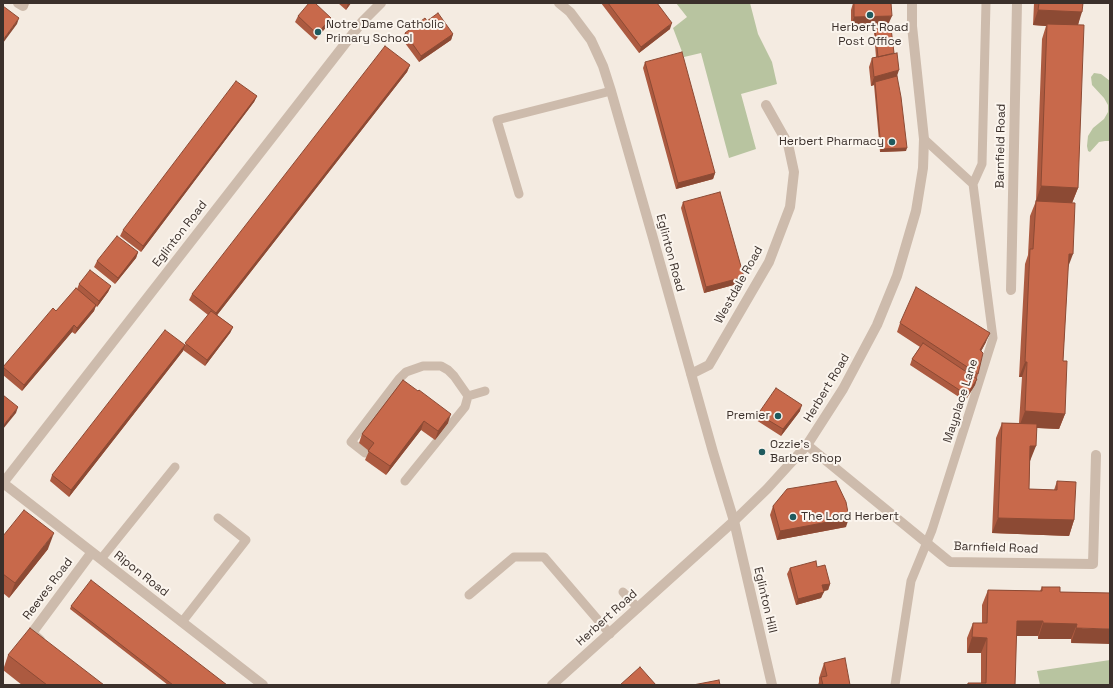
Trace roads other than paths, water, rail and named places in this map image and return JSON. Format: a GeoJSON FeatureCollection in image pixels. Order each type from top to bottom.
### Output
{"type":"FeatureCollection","features":[{"type":"Feature","properties":{"kind":"street"},"geometry":{"type":"LineString","coordinates":[[18,3],[22,6],[24,3]]}},
{"type":"Feature","properties":{"kind":"street","name":"Eglinton Road"},"geometry":{"type":"LineString","coordinates":[[3,483],[362,22],[381,3]]}},
{"type":"Feature","properties":{"kind":"street","name":"Eglinton Road"},"geometry":{"type":"LineString","coordinates":[[559,3],[570,12],[591,40],[603,66],[712,452],[734,521]]}},
{"type":"Feature","properties":{"kind":"street","name":"Herbert Road"},"geometry":{"type":"LineString","coordinates":[[552,685],[734,521],[767,489],[807,445],[843,389],[877,325],[897,276],[916,211],[923,168],[924,139],[912,26],[912,3]]}},
{"type":"Feature","properties":{"kind":"street","name":"Barnfield Road"},"geometry":{"type":"LineString","coordinates":[[1011,290],[1017,3]]}},
{"type":"Feature","properties":{"kind":"street","name":"Westdale Road"},"geometry":{"type":"LineString","coordinates":[[691,374],[709,365],[769,262],[790,207],[794,172],[788,144],[766,105]]}},
{"type":"Feature","properties":{"kind":"street","name":"Barnfield Road"},"geometry":{"type":"LineString","coordinates":[[807,445],[950,562],[1093,564],[1096,455]]}},
{"type":"Feature","properties":{"kind":"street","name":"Ripon Road"},"geometry":{"type":"LineString","coordinates":[[3,483],[263,685]]}},
{"type":"Feature","properties":{"kind":"street","name":"Eglinton Hill"},"geometry":{"type":"LineString","coordinates":[[734,521],[772,685]]}},
{"type":"Feature","properties":{"kind":"street","name":"Reeves Road"},"geometry":{"type":"LineString","coordinates":[[49,647],[32,633],[92,552]]}},
{"type":"Feature","properties":{"kind":"lane"},"geometry":{"type":"LineString","coordinates":[[924,139],[973,184],[982,164],[986,3]]}},
{"type":"Feature","properties":{"kind":"lane"},"geometry":{"type":"LineString","coordinates":[[519,194],[497,120],[611,91]]}},
{"type":"Feature","properties":{"kind":"lane","name":"Mayplace Lane"},"geometry":{"type":"LineString","coordinates":[[895,685],[911,581],[927,544],[993,338],[973,184]]}},
{"type":"Feature","properties":{"kind":"lane"},"geometry":{"type":"LineString","coordinates":[[365,453],[351,442],[406,372],[423,366],[441,366],[454,376],[468,396]]}},
{"type":"Feature","properties":{"kind":"lane"},"geometry":{"type":"LineString","coordinates":[[468,396],[485,391]]}},
{"type":"Feature","properties":{"kind":"lane"},"geometry":{"type":"LineString","coordinates":[[405,482],[465,407],[468,396]]}},
{"type":"Feature","properties":{"kind":"lane"},"geometry":{"type":"LineString","coordinates":[[101,559],[174,467]]}},
{"type":"Feature","properties":{"kind":"lane"},"geometry":{"type":"LineString","coordinates":[[182,622],[246,540],[218,518]]}},
{"type":"Feature","properties":{"kind":"lane"},"geometry":{"type":"LineString","coordinates":[[470,594],[514,557],[544,557],[610,634]]}},
{"type":"Feature","properties":{"kind":"lane"},"geometry":{"type":"LineString","coordinates":[[623,592],[638,608]]}},
{"type":"Feature","properties":{"kind":"place","name":"Herbert Road Post Office"},"geometry":{"type":"Point","coordinates":[870,15]}},
{"type":"Feature","properties":{"kind":"place","name":"Notre Dame Catholic Primary School"},"geometry":{"type":"Point","coordinates":[318,32]}},
{"type":"Feature","properties":{"kind":"place","name":"Herbert Pharmacy"},"geometry":{"type":"Point","coordinates":[892,142]}},
{"type":"Feature","properties":{"kind":"place","name":"Premier"},"geometry":{"type":"Point","coordinates":[778,416]}},
{"type":"Feature","properties":{"kind":"place","name":"Ozzie's Barber Shop"},"geometry":{"type":"Point","coordinates":[762,452]}},
{"type":"Feature","properties":{"kind":"place","name":"The Lord Herbert"},"geometry":{"type":"Point","coordinates":[793,517]}}]}
